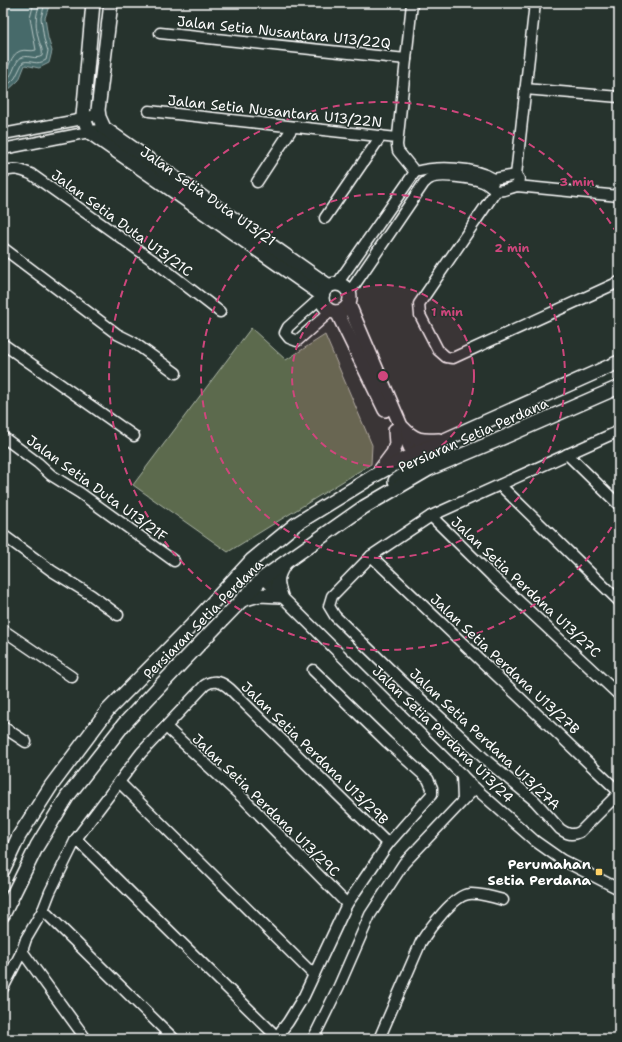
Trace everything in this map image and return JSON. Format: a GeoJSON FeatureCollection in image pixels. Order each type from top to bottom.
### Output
{"type":"FeatureCollection","features":[{"type":"Feature","properties":{"kind":"main road"},"geometry":{"type":"LineString","coordinates":[[89,132],[83,119],[93,3]]}},
{"type":"Feature","properties":{"kind":"main road"},"geometry":{"type":"LineString","coordinates":[[104,128],[98,114],[112,3]]}},
{"type":"Feature","properties":{"kind":"main road","name":"Jalan Setia Duta U13/21"},"geometry":{"type":"LineString","coordinates":[[104,128],[328,291]]}},
{"type":"Feature","properties":{"kind":"main road","name":"Jalan Setia Duta U13/21"},"geometry":{"type":"LineString","coordinates":[[89,132],[328,291]]}},
{"type":"Feature","properties":{"kind":"main road"},"geometry":{"type":"LineString","coordinates":[[376,474],[393,453],[398,428],[345,287],[328,291],[325,307],[334,312],[398,428],[412,458],[426,462],[470,446],[493,442]]}},
{"type":"Feature","properties":{"kind":"main road"},"geometry":{"type":"LineString","coordinates":[[334,312],[346,308],[349,299]]}},
{"type":"Feature","properties":{"kind":"main road","name":"Persiaran Setia Perdana"},"geometry":{"type":"LineString","coordinates":[[3,870],[19,836],[51,786],[108,710],[263,551],[296,524],[376,474],[412,458],[443,440],[619,362]]}},
{"type":"Feature","properties":{"kind":"main road","name":"Persiaran Setia Perdana"},"geometry":{"type":"LineString","coordinates":[[3,915],[36,846],[67,797],[124,724],[263,578],[370,503],[429,469],[619,387]]}},
{"type":"Feature","properties":{"kind":"main road"},"geometry":{"type":"LineString","coordinates":[[398,428],[411,437],[424,441],[443,440]]}},
{"type":"Feature","properties":{"kind":"main road"},"geometry":{"type":"LineString","coordinates":[[345,520],[369,497],[404,475],[412,458]]}},
{"type":"Feature","properties":{"kind":"main road"},"geometry":{"type":"LineString","coordinates":[[239,575],[263,578],[263,551]]}},
{"type":"Feature","properties":{"kind":"main road"},"geometry":{"type":"LineString","coordinates":[[242,600],[259,595],[281,596],[277,585],[277,579],[285,562]]}},
{"type":"Feature","properties":{"kind":"street"},"geometry":{"type":"LineString","coordinates":[[412,3],[398,138],[396,145],[398,151],[419,171],[430,178],[466,178],[504,190],[517,186],[619,196]]}},
{"type":"Feature","properties":{"kind":"street"},"geometry":{"type":"LineString","coordinates":[[517,186],[519,179],[516,175],[535,3]]}},
{"type":"Feature","properties":{"kind":"street","name":"Jalan Setia Nusantara U13/22Q"},"geometry":{"type":"LineString","coordinates":[[160,33],[406,59]]}},
{"type":"Feature","properties":{"kind":"street"},"geometry":{"type":"LineString","coordinates":[[525,89],[619,97]]}},
{"type":"Feature","properties":{"kind":"street","name":"Jalan Setia Nusantara U13/22N"},"geometry":{"type":"LineString","coordinates":[[149,111],[398,138]]}},
{"type":"Feature","properties":{"kind":"street"},"geometry":{"type":"LineString","coordinates":[[3,134],[83,119],[98,114]]}},
{"type":"Feature","properties":{"kind":"street"},"geometry":{"type":"LineString","coordinates":[[257,182],[293,127]]}},
{"type":"Feature","properties":{"kind":"street"},"geometry":{"type":"LineString","coordinates":[[3,149],[104,128]]}},
{"type":"Feature","properties":{"kind":"street"},"geometry":{"type":"LineString","coordinates":[[325,218],[381,136]]}},
{"type":"Feature","properties":{"kind":"street"},"geometry":{"type":"LineString","coordinates":[[334,312],[296,341],[289,338],[285,333],[288,327],[328,291],[407,183],[419,171],[446,168],[479,172],[494,186]]}},
{"type":"Feature","properties":{"kind":"street","name":"Jalan Setia Duta U13/21C"},"geometry":{"type":"LineString","coordinates":[[3,172],[8,169],[18,169],[31,174],[158,264],[220,312]]}},
{"type":"Feature","properties":{"kind":"street"},"geometry":{"type":"LineString","coordinates":[[516,175],[494,186],[419,304],[420,314],[438,350],[446,357],[453,358],[619,282]]}},
{"type":"Feature","properties":{"kind":"street"},"geometry":{"type":"LineString","coordinates":[[349,299],[419,191],[430,178]]}},
{"type":"Feature","properties":{"kind":"street"},"geometry":{"type":"LineString","coordinates":[[407,183],[419,191]]}},
{"type":"Feature","properties":{"kind":"street"},"geometry":{"type":"LineString","coordinates":[[3,248],[117,334],[132,342],[176,373]]}},
{"type":"Feature","properties":{"kind":"street"},"geometry":{"type":"LineString","coordinates":[[3,344],[134,436]]}},
{"type":"Feature","properties":{"kind":"street"},"geometry":{"type":"LineString","coordinates":[[371,556],[431,516],[619,431]]}},
{"type":"Feature","properties":{"kind":"street","name":"Jalan Setia Duta U13/21F"},"geometry":{"type":"LineString","coordinates":[[3,437],[38,463],[51,475],[80,493],[174,561]]}},
{"type":"Feature","properties":{"kind":"street"},"geometry":{"type":"LineString","coordinates":[[567,454],[619,505]]}},
{"type":"Feature","properties":{"kind":"street"},"geometry":{"type":"LineString","coordinates":[[500,486],[619,601]]}},
{"type":"Feature","properties":{"kind":"street","name":"Jalan Setia Perdana U13/27C"},"geometry":{"type":"LineString","coordinates":[[431,516],[619,695]]}},
{"type":"Feature","properties":{"kind":"street"},"geometry":{"type":"LineString","coordinates":[[3,535],[52,571],[91,595],[118,615]]}},
{"type":"Feature","properties":{"kind":"street","name":"Jalan Setia Perdana U13/27A"},"geometry":{"type":"LineString","coordinates":[[371,556],[332,596],[329,606],[335,616],[408,687],[487,761],[534,801],[560,830],[565,833],[575,835],[580,832],[619,793]]}},
{"type":"Feature","properties":{"kind":"street","name":"Jalan Setia Perdana U13/27B"},"geometry":{"type":"LineString","coordinates":[[371,556],[619,793]]}},
{"type":"Feature","properties":{"kind":"street","name":"Jalan Setia Perdana U13/24"},"geometry":{"type":"LineString","coordinates":[[263,578],[475,788],[535,841],[562,860],[618,888]]}},
{"type":"Feature","properties":{"kind":"street"},"geometry":{"type":"LineString","coordinates":[[3,630],[72,677]]}},
{"type":"Feature","properties":{"kind":"street"},"geometry":{"type":"LineString","coordinates":[[76,839],[276,1038],[304,996],[347,904],[388,844],[432,794],[432,788],[428,779],[387,742],[313,670]]}},
{"type":"Feature","properties":{"kind":"street","name":"Jalan Setia Perdana U13/29B"},"geometry":{"type":"LineString","coordinates":[[166,727],[205,684],[216,681],[222,683],[230,689],[388,844]]}},
{"type":"Feature","properties":{"kind":"street"},"geometry":{"type":"LineString","coordinates":[[3,727],[26,742]]}},
{"type":"Feature","properties":{"kind":"street"},"geometry":{"type":"LineString","coordinates":[[3,988],[22,951],[26,939],[43,910],[50,892],[76,839],[141,753],[166,727]]}},
{"type":"Feature","properties":{"kind":"street","name":"Jalan Setia Perdana U13/29C"},"geometry":{"type":"LineString","coordinates":[[166,727],[244,800],[347,904]]}},
{"type":"Feature","properties":{"kind":"street"},"geometry":{"type":"LineString","coordinates":[[462,775],[463,800]]}},
{"type":"Feature","properties":{"kind":"street"},"geometry":{"type":"LineString","coordinates":[[118,782],[314,975]]}},
{"type":"Feature","properties":{"kind":"street"},"geometry":{"type":"LineString","coordinates":[[313,1039],[339,986],[370,916],[404,863],[475,788]]}},
{"type":"Feature","properties":{"kind":"street"},"geometry":{"type":"LineString","coordinates":[[463,800],[478,798],[489,800]]}},
{"type":"Feature","properties":{"kind":"street"},"geometry":{"type":"LineString","coordinates":[[379,1039],[421,942],[428,931],[456,900],[464,895],[470,894],[503,900]]}},
{"type":"Feature","properties":{"kind":"street"},"geometry":{"type":"LineString","coordinates":[[43,910],[174,1039]]}},
{"type":"Feature","properties":{"kind":"street"},"geometry":{"type":"LineString","coordinates":[[22,951],[86,1039]]}},
{"type":"Feature","properties":{"kind":"green space"},"geometry":{"type":"Polygon","coordinates":[[[251,328],[286,360],[325,335],[372,445],[371,464],[228,552],[133,485],[251,328]]]}},
{"type":"Feature","properties":{"kind":"water"},"geometry":{"type":"Polygon","coordinates":[[[10,3],[50,3],[45,18],[48,38],[52,51],[49,63],[39,68],[25,65],[19,80],[3,95],[3,14],[7,10],[10,3]]]}},
{"type":"Feature","properties":{"kind":"place","name":"Perumahan Setia Perdana"},"geometry":{"type":"Point","coordinates":[599,872]}}]}
